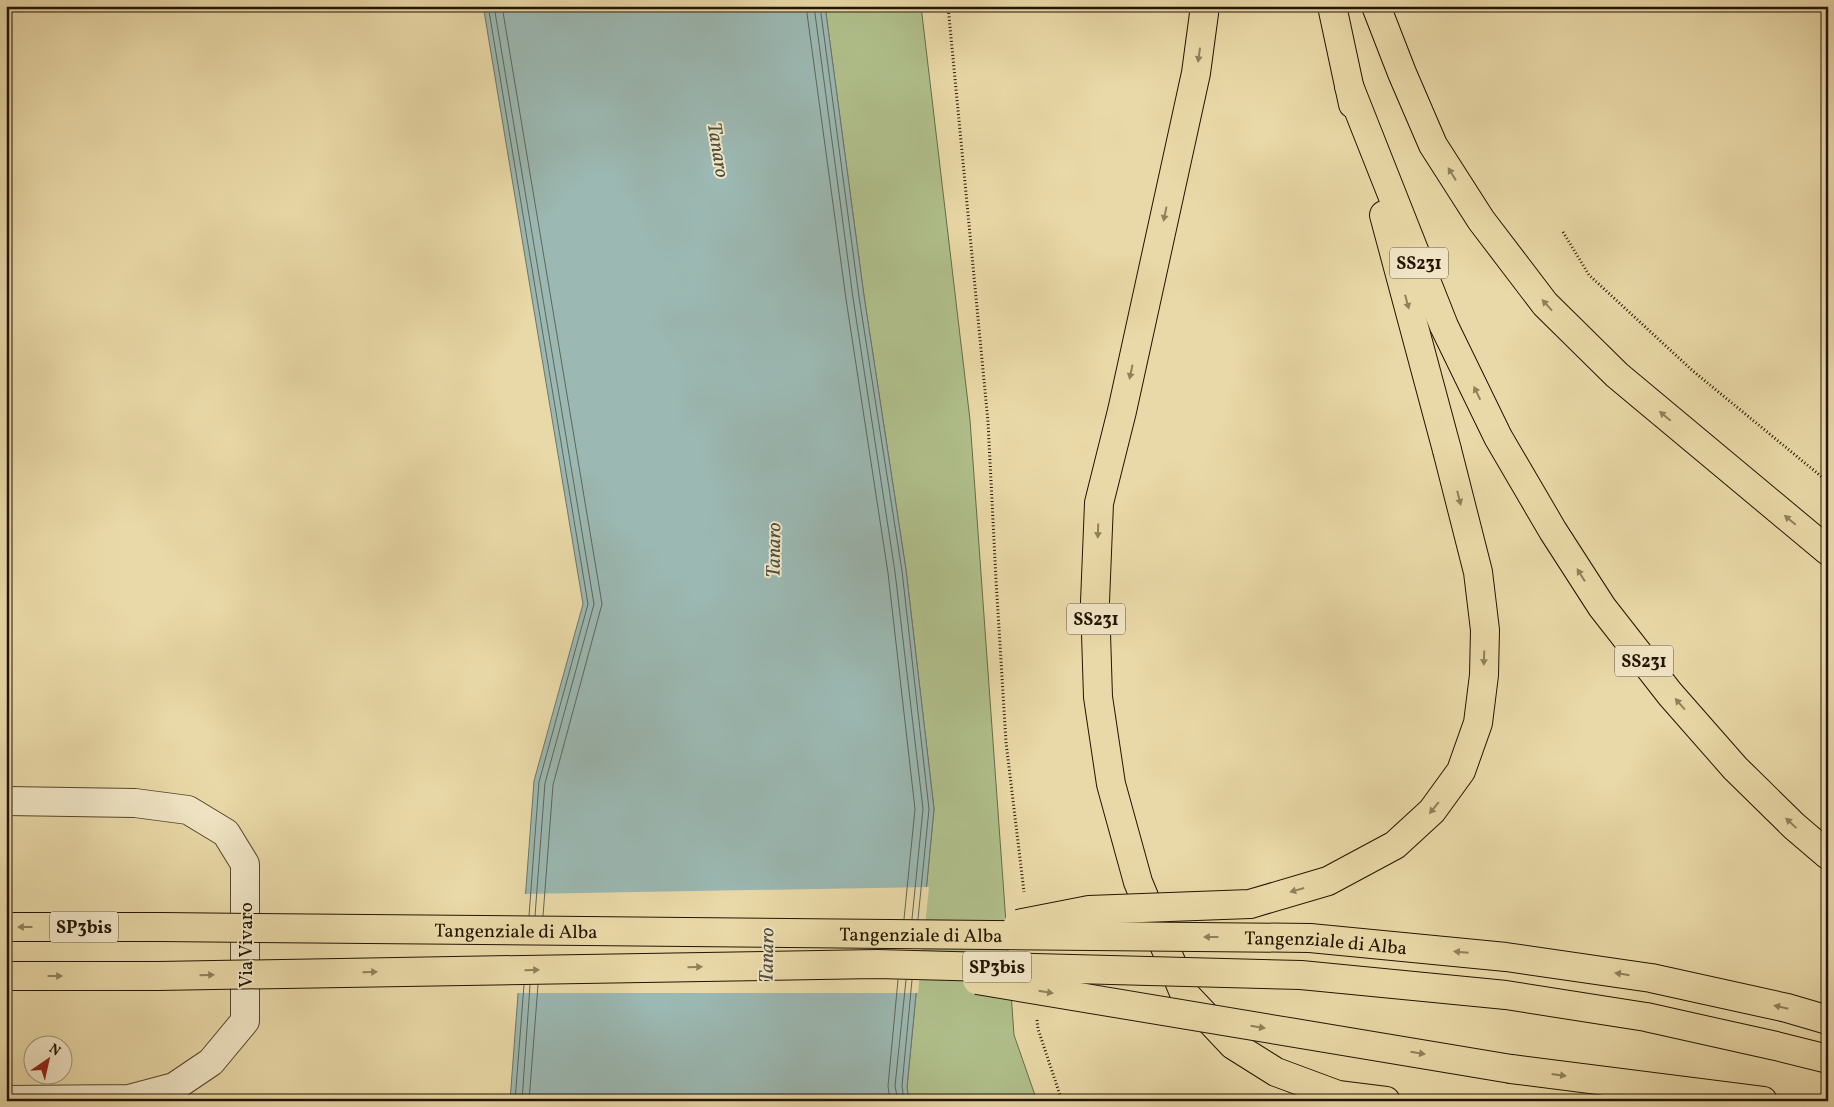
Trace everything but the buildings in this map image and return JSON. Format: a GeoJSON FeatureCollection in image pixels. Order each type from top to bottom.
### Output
{"type":"FeatureCollection","features":[{"type":"Feature","properties":{"kind":"highway","name":"SS231"},"geometry":{"type":"LineString","coordinates":[[1205,6],[1196,73],[1122,410],[1099,503],[1095,602],[1098,697],[1110,784],[1138,882],[1184,993],[1233,1045],[1276,1072],[1338,1095],[1386,1101]]}},
{"type":"Feature","properties":{"kind":"highway","name":"SS231"},"geometry":{"type":"LineString","coordinates":[[1332,6],[1349,86],[1444,326],[1498,437],[1553,531],[1602,608],[1670,694],[1735,768],[1794,826],[1828,855]]}},
{"type":"Feature","properties":{"kind":"highway"},"geometry":{"type":"LineString","coordinates":[[1376,6],[1402,73],[1433,144],[1481,220],[1545,304],[1617,375],[1828,551]]}},
{"type":"Feature","properties":{"kind":"highway"},"geometry":{"type":"LineString","coordinates":[[964,935],[1089,910],[1250,904],[1328,880],[1396,846],[1432,811],[1462,771],[1478,724],[1484,675],[1485,630],[1478,572],[1448,450],[1349,86]]}},
{"type":"Feature","properties":{"kind":"highway","name":"Tangenziale di Alba"},"geometry":{"type":"LineString","coordinates":[[6,926],[1310,938],[1496,956],[1651,978],[1787,1008],[1828,1020]]}},
{"type":"Feature","properties":{"kind":"highway"},"geometry":{"type":"LineString","coordinates":[[877,964],[1511,1069],[1764,1101]]}},
{"type":"Feature","properties":{"kind":"highway","name":"Tangenziale di Alba"},"geometry":{"type":"LineString","coordinates":[[6,976],[158,976],[877,964],[1301,974],[1487,993],[1646,1017],[1828,1059]]}},
{"type":"Feature","properties":{"kind":"street","name":"Via Vivaro"},"geometry":{"type":"LineString","coordinates":[[6,801],[135,803],[188,810],[226,833],[245,864],[245,1021],[211,1062],[174,1087],[129,1100],[6,1100]]}},
{"type":"Feature","properties":{"kind":"path"},"geometry":{"type":"LineString","coordinates":[[948,6],[988,422],[1006,742],[1024,895]]}},
{"type":"Feature","properties":{"kind":"path"},"geometry":{"type":"LineString","coordinates":[[1563,232],[1589,274],[1693,371],[1828,482]]}},
{"type":"Feature","properties":{"kind":"path"},"geometry":{"type":"LineString","coordinates":[[1037,1020],[1038,1029],[1062,1101]]}},
{"type":"Feature","properties":{"kind":"green space"},"geometry":{"type":"Polygon","coordinates":[[[825,6],[921,6],[970,420],[1014,1035],[1037,1101],[909,1101],[907,1087],[934,809],[906,570],[864,296],[825,6]]]}},
{"type":"Feature","properties":{"kind":"water","name":"Tanaro"},"geometry":{"type":"Polygon","coordinates":[[[478,6],[825,6],[864,296],[906,570],[934,809],[907,1087],[909,1101],[510,1101],[534,781],[583,604],[484,11],[478,6]]]}},
{"type":"Feature","properties":{"kind":"pier"},"geometry":{"type":"Polygon","coordinates":[[[929,887],[918,993],[516,993],[523,894],[929,887]]]}}]}
